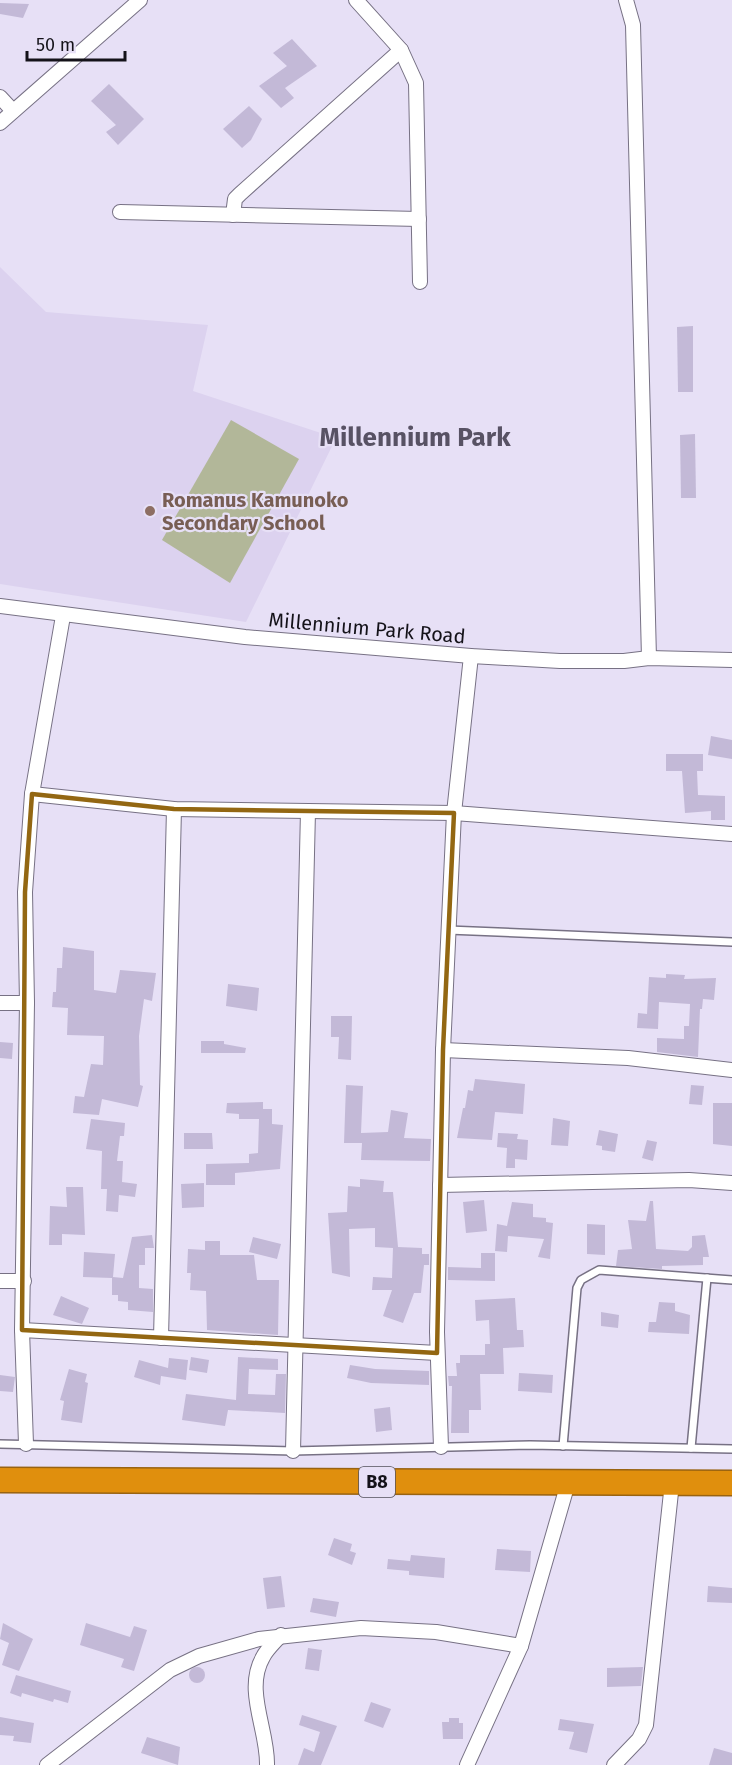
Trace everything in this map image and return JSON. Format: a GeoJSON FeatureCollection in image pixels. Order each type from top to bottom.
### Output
{"type":"FeatureCollection","features":[{"type":"Feature","properties":{"kind":"highway","name":"B8"},"geometry":{"type":"LineString","coordinates":[[0,1480],[732,1483]]}},
{"type":"Feature","properties":{"kind":"street"},"geometry":{"type":"LineString","coordinates":[[0,123],[140,0]]}},
{"type":"Feature","properties":{"kind":"street"},"geometry":{"type":"LineString","coordinates":[[357,0],[401,50],[410,66],[418,99],[420,282]]}},
{"type":"Feature","properties":{"kind":"street"},"geometry":{"type":"LineString","coordinates":[[626,0],[633,25],[648,658]]}},
{"type":"Feature","properties":{"kind":"street"},"geometry":{"type":"LineString","coordinates":[[233,215],[235,199],[240,194],[401,50]]}},
{"type":"Feature","properties":{"kind":"street"},"geometry":{"type":"LineString","coordinates":[[0,97],[13,111]]}},
{"type":"Feature","properties":{"kind":"street"},"geometry":{"type":"LineString","coordinates":[[120,212],[419,219]]}},
{"type":"Feature","properties":{"kind":"street","name":"Millennium Park Road"},"geometry":{"type":"LineString","coordinates":[[0,606],[63,616],[245,637],[471,656],[569,661],[648,658],[732,660]]}},
{"type":"Feature","properties":{"kind":"street"},"geometry":{"type":"LineString","coordinates":[[26,1444],[22,1330],[27,1003],[25,892],[32,794],[63,616]]}},
{"type":"Feature","properties":{"kind":"street"},"geometry":{"type":"LineString","coordinates":[[441,1448],[438,1353],[442,1050],[454,813],[471,656]]}},
{"type":"Feature","properties":{"kind":"street"},"geometry":{"type":"LineString","coordinates":[[32,794],[174,809],[454,813],[732,834]]}},
{"type":"Feature","properties":{"kind":"street"},"geometry":{"type":"LineString","coordinates":[[161,1338],[174,809]]}},
{"type":"Feature","properties":{"kind":"street"},"geometry":{"type":"LineString","coordinates":[[293,1451],[293,1345],[308,811]]}},
{"type":"Feature","properties":{"kind":"street"},"geometry":{"type":"LineString","coordinates":[[0,1003],[27,1003]]}},
{"type":"Feature","properties":{"kind":"street"},"geometry":{"type":"LineString","coordinates":[[442,1050],[628,1058],[732,1070]]}},
{"type":"Feature","properties":{"kind":"street"},"geometry":{"type":"LineString","coordinates":[[440,1185],[676,1180],[732,1183]]}},
{"type":"Feature","properties":{"kind":"street"},"geometry":{"type":"LineString","coordinates":[[0,1281],[24,1281]]}},
{"type":"Feature","properties":{"kind":"street"},"geometry":{"type":"LineString","coordinates":[[22,1330],[438,1353]]}},
{"type":"Feature","properties":{"kind":"street"},"geometry":{"type":"LineString","coordinates":[[467,1765],[521,1646],[568,1483]]}},
{"type":"Feature","properties":{"kind":"street"},"geometry":{"type":"LineString","coordinates":[[614,1765],[639,1739],[646,1725],[672,1483]]}},
{"type":"Feature","properties":{"kind":"street"},"geometry":{"type":"LineString","coordinates":[[47,1765],[170,1670],[199,1656],[281,1635],[361,1628],[436,1632],[521,1646]]}},
{"type":"Feature","properties":{"kind":"street"},"geometry":{"type":"LineString","coordinates":[[267,1765],[256,1701],[257,1678],[262,1657],[281,1635]]}},
{"type":"Feature","properties":{"kind":"lane"},"geometry":{"type":"LineString","coordinates":[[448,930],[732,942]]}},
{"type":"Feature","properties":{"kind":"lane"},"geometry":{"type":"LineString","coordinates":[[563,1446],[577,1288],[581,1280],[599,1270],[732,1280]]}},
{"type":"Feature","properties":{"kind":"lane"},"geometry":{"type":"LineString","coordinates":[[691,1449],[707,1278]]}},
{"type":"Feature","properties":{"kind":"lane"},"geometry":{"type":"LineString","coordinates":[[0,1444],[293,1451],[563,1446],[732,1449]]}},
{"type":"Feature","properties":{"kind":"highlighted area"},"geometry":{"type":"Polygon","coordinates":[[[32,794],[174,809],[454,813],[443,1050],[437,1353],[22,1330],[25,892],[32,794]]]}},
{"type":"Feature","properties":{"kind":"shaded area","name":"Romanus Kamunoko Secondary School"},"geometry":{"type":"Polygon","coordinates":[[[0,267],[46,312],[208,325],[193,391],[336,438],[246,622],[0,584],[0,267]]]}},
{"type":"Feature","properties":{"kind":"green space"},"geometry":{"type":"Polygon","coordinates":[[[231,420],[299,459],[230,583],[162,540],[231,420]]]}},
{"type":"Feature","properties":{"kind":"building"},"geometry":{"type":"Polygon","coordinates":[[[0,3],[29,4],[23,18],[0,14],[0,3]]]}},
{"type":"Feature","properties":{"kind":"building"},"geometry":{"type":"Polygon","coordinates":[[[292,39],[317,66],[285,88],[294,98],[281,108],[259,86],[287,66],[273,53],[292,39]]]}},
{"type":"Feature","properties":{"kind":"building"},"geometry":{"type":"Polygon","coordinates":[[[109,84],[144,119],[118,145],[106,132],[116,125],[91,101],[109,84]]]}},
{"type":"Feature","properties":{"kind":"building"},"geometry":{"type":"Polygon","coordinates":[[[249,106],[262,119],[251,140],[242,148],[223,129],[249,106]]]}},
{"type":"Feature","properties":{"kind":"building"},"geometry":{"type":"Polygon","coordinates":[[[693,326],[693,392],[678,392],[677,327],[693,326]]]}},
{"type":"Feature","properties":{"kind":"building"},"geometry":{"type":"Polygon","coordinates":[[[695,434],[696,498],[681,498],[680,435],[695,434]]]}},
{"type":"Feature","properties":{"kind":"building"},"geometry":{"type":"Polygon","coordinates":[[[711,736],[732,740],[732,759],[708,755],[711,736]]]}},
{"type":"Feature","properties":{"kind":"building"},"geometry":{"type":"Polygon","coordinates":[[[666,754],[703,754],[703,771],[697,771],[698,795],[725,796],[725,820],[711,820],[711,811],[685,813],[682,771],[666,771],[666,754]]]}},
{"type":"Feature","properties":{"kind":"building"},"geometry":{"type":"Polygon","coordinates":[[[63,947],[94,951],[94,990],[116,993],[120,970],[156,973],[152,1001],[144,999],[139,1036],[140,1085],[143,1086],[138,1107],[102,1099],[99,1115],[73,1113],[75,1096],[84,1097],[91,1064],[103,1065],[104,1036],[67,1035],[68,1008],[52,1007],[53,992],[56,992],[57,968],[62,968],[63,947]]]}},
{"type":"Feature","properties":{"kind":"building"},"geometry":{"type":"Polygon","coordinates":[[[666,974],[685,975],[684,979],[716,978],[714,1000],[703,999],[702,1009],[700,1009],[698,1057],[657,1052],[657,1038],[684,1039],[684,1026],[689,1026],[690,1004],[659,1002],[658,1029],[637,1028],[638,1013],[647,1014],[649,977],[666,978],[666,974]]]}},
{"type":"Feature","properties":{"kind":"building"},"geometry":{"type":"Polygon","coordinates":[[[228,984],[259,988],[257,1011],[226,1006],[228,984]]]}},
{"type":"Feature","properties":{"kind":"building"},"geometry":{"type":"Polygon","coordinates":[[[331,1016],[352,1016],[351,1060],[338,1059],[339,1037],[331,1037],[331,1016]]]}},
{"type":"Feature","properties":{"kind":"building"},"geometry":{"type":"Polygon","coordinates":[[[201,1041],[224,1041],[224,1044],[246,1048],[245,1053],[201,1053],[201,1041]]]}},
{"type":"Feature","properties":{"kind":"building"},"geometry":{"type":"Polygon","coordinates":[[[0,1042],[13,1043],[12,1059],[0,1058],[0,1042]]]}},
{"type":"Feature","properties":{"kind":"building"},"geometry":{"type":"Polygon","coordinates":[[[475,1079],[525,1084],[523,1114],[495,1112],[492,1140],[457,1138],[468,1090],[473,1091],[475,1079]]]}},
{"type":"Feature","properties":{"kind":"building"},"geometry":{"type":"Polygon","coordinates":[[[346,1085],[363,1086],[361,1133],[388,1132],[391,1110],[408,1113],[404,1138],[431,1139],[430,1161],[361,1160],[362,1143],[344,1143],[346,1085]]]}},
{"type":"Feature","properties":{"kind":"building"},"geometry":{"type":"Polygon","coordinates":[[[691,1085],[704,1086],[702,1105],[689,1104],[691,1085]]]}},
{"type":"Feature","properties":{"kind":"building"},"geometry":{"type":"Polygon","coordinates":[[[263,1102],[263,1109],[272,1109],[272,1124],[283,1125],[280,1169],[235,1173],[235,1185],[206,1185],[206,1164],[249,1163],[249,1154],[258,1153],[259,1119],[239,1119],[239,1114],[226,1113],[227,1103],[263,1102]]]}},
{"type":"Feature","properties":{"kind":"building"},"geometry":{"type":"Polygon","coordinates":[[[713,1103],[732,1103],[732,1146],[713,1144],[713,1103]]]}},
{"type":"Feature","properties":{"kind":"building"},"geometry":{"type":"Polygon","coordinates":[[[553,1118],[570,1121],[568,1146],[551,1145],[553,1118]]]}},
{"type":"Feature","properties":{"kind":"building"},"geometry":{"type":"Polygon","coordinates":[[[91,1119],[125,1123],[124,1136],[120,1136],[117,1161],[123,1161],[122,1182],[137,1184],[135,1197],[119,1195],[118,1212],[106,1211],[107,1189],[101,1189],[102,1151],[86,1149],[91,1119]]]}},
{"type":"Feature","properties":{"kind":"building"},"geometry":{"type":"Polygon","coordinates":[[[599,1130],[618,1134],[615,1152],[602,1150],[602,1146],[596,1145],[599,1130]]]}},
{"type":"Feature","properties":{"kind":"building"},"geometry":{"type":"Polygon","coordinates":[[[184,1133],[212,1133],[213,1149],[184,1149],[184,1133]]]}},
{"type":"Feature","properties":{"kind":"building"},"geometry":{"type":"Polygon","coordinates":[[[498,1133],[518,1134],[517,1139],[528,1140],[527,1160],[515,1159],[515,1168],[506,1168],[507,1148],[497,1147],[498,1133]]]}},
{"type":"Feature","properties":{"kind":"building"},"geometry":{"type":"Polygon","coordinates":[[[647,1140],[657,1142],[653,1161],[642,1158],[647,1140]]]}},
{"type":"Feature","properties":{"kind":"building"},"geometry":{"type":"Polygon","coordinates":[[[360,1179],[384,1181],[383,1192],[393,1192],[398,1247],[422,1248],[422,1254],[429,1254],[429,1265],[424,1265],[421,1293],[414,1293],[403,1323],[383,1316],[392,1290],[372,1290],[373,1277],[392,1278],[393,1248],[375,1247],[375,1228],[349,1229],[350,1277],[332,1273],[328,1213],[347,1212],[348,1186],[360,1187],[360,1179]]]}},
{"type":"Feature","properties":{"kind":"building"},"geometry":{"type":"Polygon","coordinates":[[[204,1183],[204,1207],[182,1208],[181,1184],[204,1183]]]}},
{"type":"Feature","properties":{"kind":"building"},"geometry":{"type":"Polygon","coordinates":[[[66,1187],[83,1187],[85,1235],[62,1234],[62,1245],[49,1245],[50,1206],[67,1207],[66,1187]]]}},
{"type":"Feature","properties":{"kind":"building"},"geometry":{"type":"Polygon","coordinates":[[[484,1200],[487,1231],[466,1233],[463,1202],[484,1200]]]}},
{"type":"Feature","properties":{"kind":"building"},"geometry":{"type":"Polygon","coordinates":[[[650,1201],[653,1201],[656,1249],[688,1251],[692,1247],[692,1236],[705,1235],[709,1257],[703,1257],[703,1265],[662,1266],[662,1269],[616,1266],[618,1250],[632,1249],[628,1220],[646,1221],[650,1201]]]}},
{"type":"Feature","properties":{"kind":"building"},"geometry":{"type":"Polygon","coordinates":[[[512,1202],[533,1204],[533,1217],[546,1218],[546,1222],[553,1223],[550,1259],[538,1257],[544,1239],[508,1236],[507,1252],[495,1251],[497,1224],[507,1226],[512,1202]]]}},
{"type":"Feature","properties":{"kind":"building"},"geometry":{"type":"Polygon","coordinates":[[[587,1224],[605,1225],[605,1255],[587,1254],[587,1224]]]}},
{"type":"Feature","properties":{"kind":"building"},"geometry":{"type":"Polygon","coordinates":[[[152,1235],[154,1248],[145,1248],[145,1265],[139,1265],[139,1288],[153,1289],[153,1312],[128,1310],[128,1302],[118,1301],[118,1295],[112,1295],[112,1278],[83,1277],[84,1252],[115,1254],[113,1277],[123,1278],[132,1237],[152,1235]]]}},
{"type":"Feature","properties":{"kind":"building"},"geometry":{"type":"Polygon","coordinates":[[[253,1237],[281,1244],[277,1259],[249,1252],[253,1237]]]}},
{"type":"Feature","properties":{"kind":"building"},"geometry":{"type":"Polygon","coordinates":[[[205,1241],[220,1241],[220,1255],[254,1255],[257,1280],[279,1280],[278,1335],[207,1330],[206,1291],[190,1290],[191,1273],[187,1273],[188,1249],[205,1250],[205,1241]]]}},
{"type":"Feature","properties":{"kind":"building"},"geometry":{"type":"Polygon","coordinates":[[[481,1253],[495,1253],[495,1281],[448,1280],[448,1267],[481,1268],[481,1253]]]}},
{"type":"Feature","properties":{"kind":"building"},"geometry":{"type":"Polygon","coordinates":[[[61,1296],[89,1308],[82,1324],[53,1315],[61,1296]]]}},
{"type":"Feature","properties":{"kind":"building"},"geometry":{"type":"Polygon","coordinates":[[[515,1298],[517,1330],[523,1330],[524,1347],[503,1348],[504,1374],[480,1374],[481,1410],[469,1410],[469,1433],[451,1433],[452,1386],[449,1386],[448,1376],[457,1376],[456,1363],[460,1363],[460,1355],[485,1355],[485,1344],[490,1344],[489,1320],[476,1321],[475,1300],[515,1298]]]}},
{"type":"Feature","properties":{"kind":"building"},"geometry":{"type":"Polygon","coordinates":[[[659,1302],[675,1303],[675,1311],[690,1315],[689,1334],[648,1332],[649,1322],[656,1322],[659,1302]]]}},
{"type":"Feature","properties":{"kind":"building"},"geometry":{"type":"Polygon","coordinates":[[[601,1312],[619,1315],[618,1328],[601,1326],[601,1312]]]}},
{"type":"Feature","properties":{"kind":"building"},"geometry":{"type":"Polygon","coordinates":[[[191,1357],[209,1360],[207,1373],[189,1370],[191,1357]]]}},
{"type":"Feature","properties":{"kind":"building"},"geometry":{"type":"Polygon","coordinates":[[[238,1357],[278,1359],[278,1370],[249,1369],[248,1394],[275,1395],[276,1374],[286,1374],[285,1413],[228,1410],[225,1426],[182,1420],[186,1394],[236,1400],[238,1357]]]}},
{"type":"Feature","properties":{"kind":"building"},"geometry":{"type":"Polygon","coordinates":[[[169,1358],[188,1360],[186,1380],[161,1376],[160,1385],[134,1377],[139,1360],[168,1368],[169,1358]]]}},
{"type":"Feature","properties":{"kind":"building"},"geometry":{"type":"Polygon","coordinates":[[[350,1365],[375,1369],[429,1371],[429,1385],[371,1383],[347,1378],[350,1365]]]}},
{"type":"Feature","properties":{"kind":"building"},"geometry":{"type":"Polygon","coordinates":[[[69,1369],[87,1374],[85,1382],[88,1383],[82,1423],[61,1420],[64,1401],[60,1400],[69,1369]]]}},
{"type":"Feature","properties":{"kind":"building"},"geometry":{"type":"Polygon","coordinates":[[[519,1373],[553,1375],[552,1393],[518,1391],[519,1373]]]}},
{"type":"Feature","properties":{"kind":"building"},"geometry":{"type":"Polygon","coordinates":[[[0,1375],[15,1377],[13,1392],[0,1391],[0,1375]]]}},
{"type":"Feature","properties":{"kind":"building"},"geometry":{"type":"Polygon","coordinates":[[[390,1407],[392,1430],[376,1432],[374,1409],[390,1407]]]}},
{"type":"Feature","properties":{"kind":"building"},"geometry":{"type":"Polygon","coordinates":[[[334,1538],[352,1544],[350,1551],[356,1553],[352,1565],[328,1555],[334,1538]]]}},
{"type":"Feature","properties":{"kind":"building"},"geometry":{"type":"Polygon","coordinates":[[[497,1549],[531,1551],[530,1572],[495,1570],[497,1549]]]}},
{"type":"Feature","properties":{"kind":"building"},"geometry":{"type":"Polygon","coordinates":[[[411,1555],[445,1558],[444,1578],[409,1575],[409,1571],[387,1569],[388,1559],[410,1561],[411,1555]]]}},
{"type":"Feature","properties":{"kind":"building"},"geometry":{"type":"Polygon","coordinates":[[[281,1576],[285,1607],[267,1609],[263,1578],[281,1576]]]}},
{"type":"Feature","properties":{"kind":"building"},"geometry":{"type":"Polygon","coordinates":[[[708,1586],[732,1588],[732,1603],[707,1602],[708,1586]]]}},
{"type":"Feature","properties":{"kind":"building"},"geometry":{"type":"Polygon","coordinates":[[[313,1598],[339,1602],[336,1617],[310,1612],[313,1598]]]}},
{"type":"Feature","properties":{"kind":"building"},"geometry":{"type":"Polygon","coordinates":[[[3,1623],[33,1639],[19,1671],[2,1665],[9,1643],[0,1639],[3,1623]]]}},
{"type":"Feature","properties":{"kind":"building"},"geometry":{"type":"Polygon","coordinates":[[[86,1623],[130,1637],[134,1626],[147,1630],[134,1671],[121,1667],[124,1659],[80,1645],[86,1623]]]}},
{"type":"Feature","properties":{"kind":"building"},"geometry":{"type":"Polygon","coordinates":[[[308,1648],[322,1650],[319,1671],[305,1669],[308,1648]]]}},
{"type":"Feature","properties":{"kind":"building"},"geometry":{"type":"Polygon","coordinates":[[[197,1667],[203,1669],[205,1675],[203,1681],[197,1683],[191,1681],[189,1675],[191,1669],[197,1667]]]}},
{"type":"Feature","properties":{"kind":"building"},"geometry":{"type":"Polygon","coordinates":[[[643,1667],[641,1686],[607,1687],[607,1668],[643,1667]]]}},
{"type":"Feature","properties":{"kind":"building"},"geometry":{"type":"Polygon","coordinates":[[[16,1675],[71,1691],[68,1703],[54,1699],[53,1702],[22,1693],[21,1697],[10,1693],[16,1675]]]}},
{"type":"Feature","properties":{"kind":"building"},"geometry":{"type":"Polygon","coordinates":[[[371,1702],[391,1709],[383,1728],[364,1721],[371,1702]]]}},
{"type":"Feature","properties":{"kind":"building"},"geometry":{"type":"Polygon","coordinates":[[[302,1715],[337,1726],[321,1765],[298,1765],[304,1748],[314,1752],[320,1732],[299,1725],[302,1715]]]}},
{"type":"Feature","properties":{"kind":"building"},"geometry":{"type":"Polygon","coordinates":[[[0,1717],[34,1723],[31,1743],[13,1741],[14,1736],[0,1735],[0,1717]]]}},
{"type":"Feature","properties":{"kind":"building"},"geometry":{"type":"Polygon","coordinates":[[[449,1718],[459,1718],[459,1723],[463,1723],[463,1739],[443,1739],[442,1722],[449,1722],[449,1718]]]}},
{"type":"Feature","properties":{"kind":"building"},"geometry":{"type":"Polygon","coordinates":[[[560,1719],[594,1724],[587,1753],[569,1749],[574,1732],[558,1730],[560,1719]]]}},
{"type":"Feature","properties":{"kind":"building"},"geometry":{"type":"Polygon","coordinates":[[[147,1737],[180,1747],[178,1765],[141,1753],[147,1737]]]}},
{"type":"Feature","properties":{"kind":"building"},"geometry":{"type":"Polygon","coordinates":[[[714,1748],[732,1753],[732,1765],[709,1765],[714,1748]]]}},
{"type":"Feature","properties":{"kind":"place","name":"Romanus Kamunoko Secondary School"},"geometry":{"type":"Point","coordinates":[150,511]}},
{"type":"Feature","properties":{"kind":"district","name":"Millennium Park"},"geometry":{"type":"Point","coordinates":[415,437]}}]}
